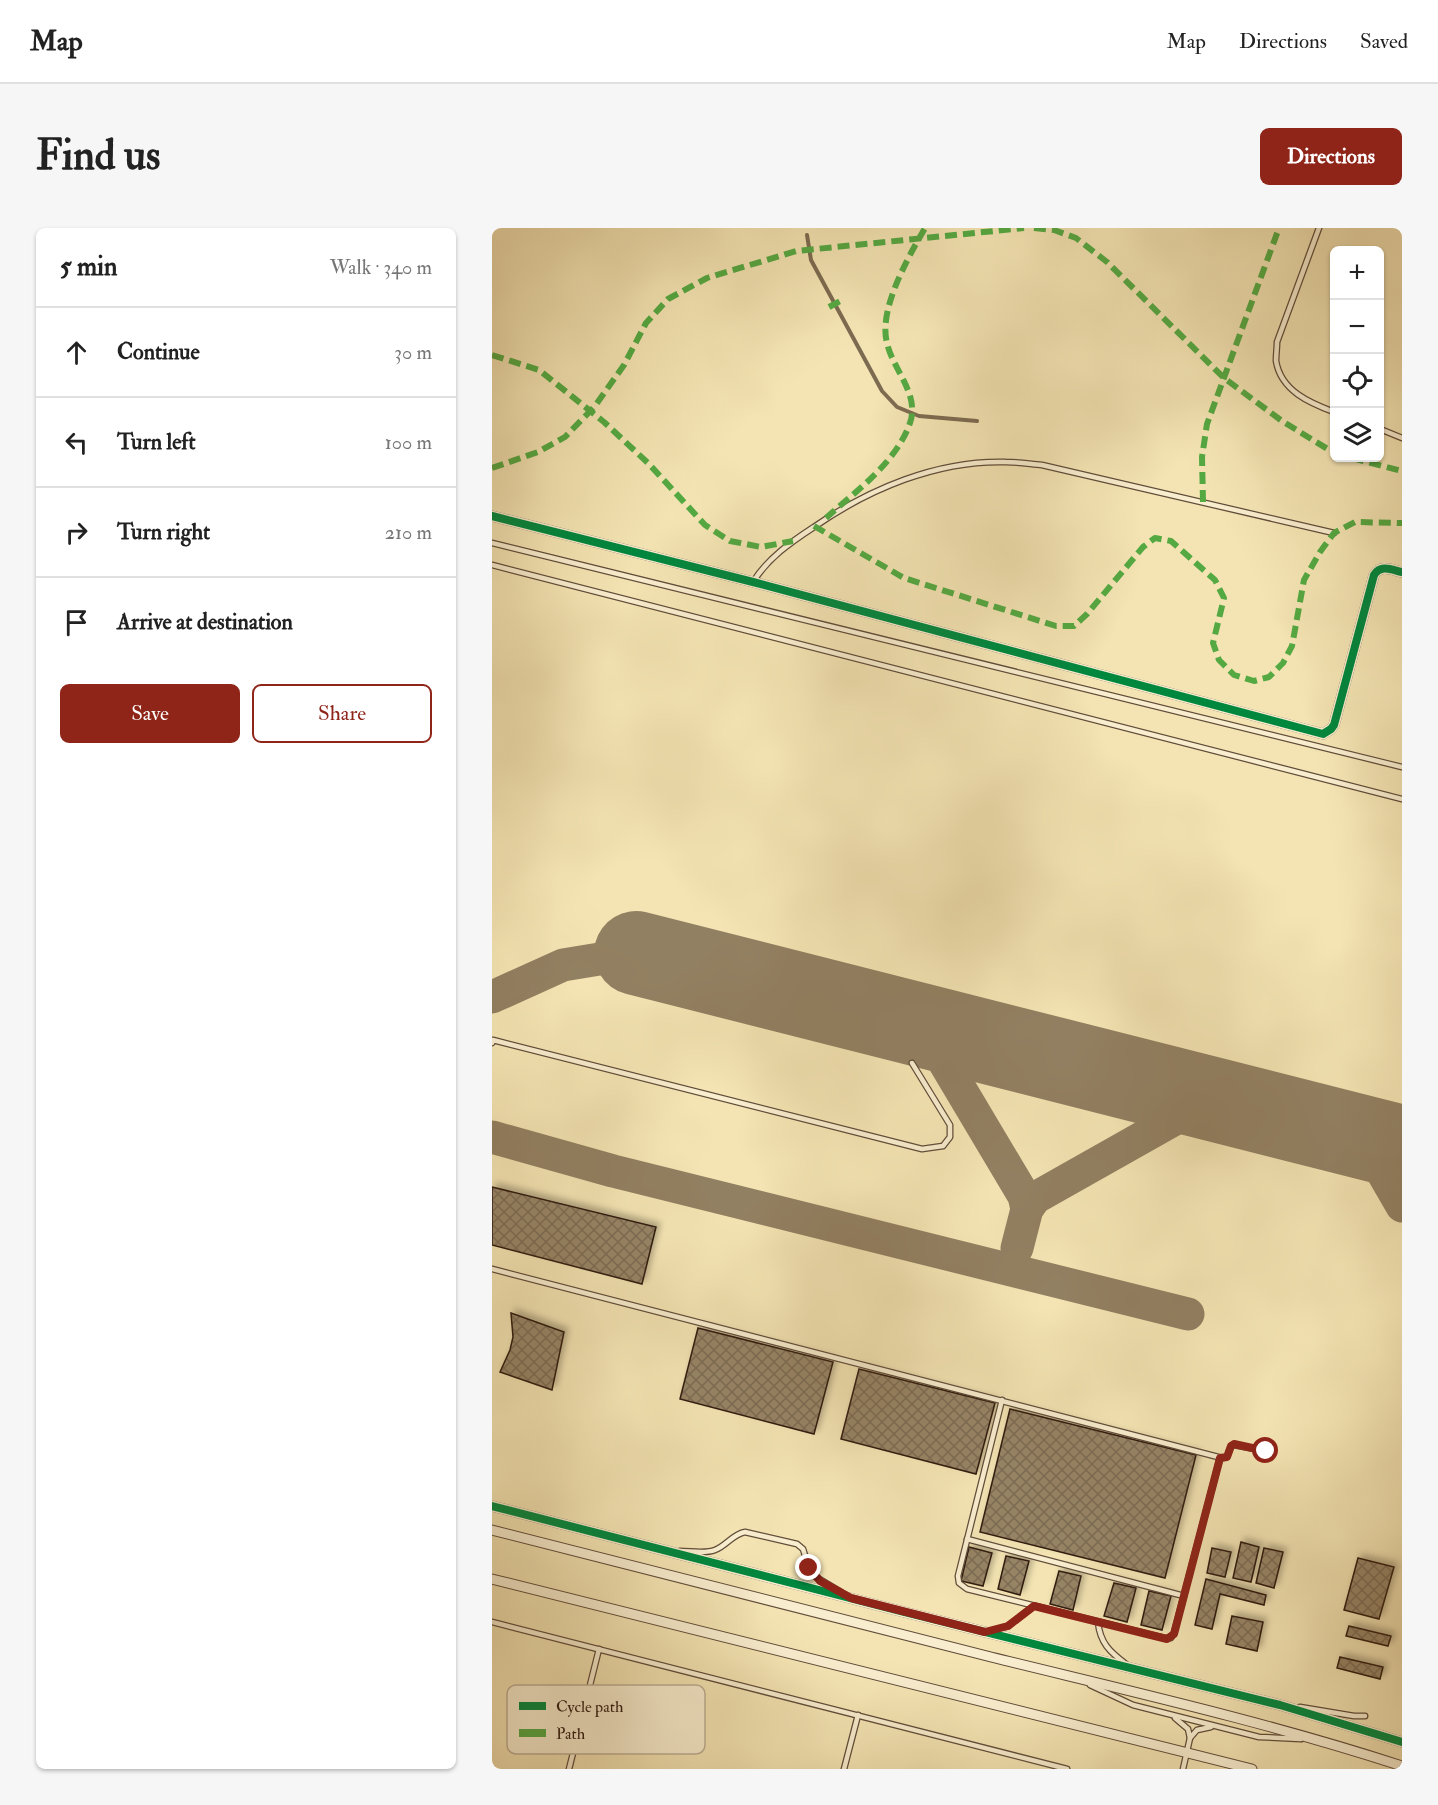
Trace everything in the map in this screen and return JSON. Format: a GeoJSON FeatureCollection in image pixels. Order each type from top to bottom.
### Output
{"type":"FeatureCollection","features":[{"type":"Feature","properties":{"kind":"street"},"geometry":{"type":"LineString","coordinates":[[492,516],[753,582],[1323,734],[1334,725],[1374,575],[1383,568],[1402,572]]}},
{"type":"Feature","properties":{"kind":"street"},"geometry":{"type":"LineString","coordinates":[[492,1506],[1280,1705],[1402,1742]]}},
{"type":"Feature","properties":{"kind":"street"},"geometry":{"type":"LineString","coordinates":[[492,1530],[1318,1740],[1402,1766]]}},
{"type":"Feature","properties":{"kind":"street"},"geometry":{"type":"LineString","coordinates":[[492,1578],[1252,1769]]}},
{"type":"Feature","properties":{"kind":"lane"},"geometry":{"type":"LineString","coordinates":[[1319,228],[1277,342],[1276,362],[1285,381],[1299,397],[1330,410]]}},
{"type":"Feature","properties":{"kind":"lane"},"geometry":{"type":"LineString","coordinates":[[1384,431],[1402,438]]}},
{"type":"Feature","properties":{"kind":"lane"},"geometry":{"type":"LineString","coordinates":[[753,582],[762,569],[793,540],[859,499],[904,480],[968,464],[1005,462],[1042,465],[1334,533]]}},
{"type":"Feature","properties":{"kind":"lane"},"geometry":{"type":"LineString","coordinates":[[492,543],[1402,767]]}},
{"type":"Feature","properties":{"kind":"lane"},"geometry":{"type":"LineString","coordinates":[[492,565],[1402,799]]}},
{"type":"Feature","properties":{"kind":"lane"},"geometry":{"type":"LineString","coordinates":[[492,1042],[493,1040],[922,1149],[943,1146],[950,1137],[951,1125],[912,1063]]}},
{"type":"Feature","properties":{"kind":"lane"},"geometry":{"type":"LineString","coordinates":[[492,1269],[1220,1458],[1227,1457],[1234,1444],[1266,1451]]}},
{"type":"Feature","properties":{"kind":"lane"},"geometry":{"type":"LineString","coordinates":[[1002,1400],[958,1576],[961,1586],[1034,1606],[1171,1638],[1174,1634],[1220,1458]]}},
{"type":"Feature","properties":{"kind":"lane"},"geometry":{"type":"LineString","coordinates":[[665,1551],[711,1551],[720,1548],[737,1534],[745,1532],[794,1543],[802,1549],[809,1568],[816,1577],[851,1598]]}},
{"type":"Feature","properties":{"kind":"lane"},"geometry":{"type":"LineString","coordinates":[[967,1539],[1184,1596]]}},
{"type":"Feature","properties":{"kind":"lane"},"geometry":{"type":"LineString","coordinates":[[985,1632],[1008,1626],[1034,1606]]}},
{"type":"Feature","properties":{"kind":"lane"},"geometry":{"type":"LineString","coordinates":[[492,1622],[1068,1769]]}},
{"type":"Feature","properties":{"kind":"lane"},"geometry":{"type":"LineString","coordinates":[[1098,1622],[1099,1633],[1105,1646],[1134,1669]]}},
{"type":"Feature","properties":{"kind":"lane"},"geometry":{"type":"LineString","coordinates":[[590,1685],[599,1649]]}},
{"type":"Feature","properties":{"kind":"lane"},"geometry":{"type":"LineString","coordinates":[[1078,1679],[1133,1706],[1259,1737],[1318,1740]]}},
{"type":"Feature","properties":{"kind":"lane"},"geometry":{"type":"LineString","coordinates":[[1280,1705],[1365,1716]]}},
{"type":"Feature","properties":{"kind":"lane"},"geometry":{"type":"LineString","coordinates":[[1167,1714],[1181,1721],[1188,1728],[1190,1738],[1183,1769]]}},
{"type":"Feature","properties":{"kind":"lane"},"geometry":{"type":"LineString","coordinates":[[844,1769],[858,1715]]}},
{"type":"Feature","properties":{"kind":"lane"},"geometry":{"type":"LineString","coordinates":[[1190,1738],[1197,1730],[1219,1726]]}},
{"type":"Feature","properties":{"kind":"lane"},"geometry":{"type":"LineString","coordinates":[[568,1769],[572,1754]]}},
{"type":"Feature","properties":{"kind":"building"},"geometry":{"type":"Polygon","coordinates":[[[492,1187],[656,1227],[642,1284],[492,1245],[492,1187]]]}},
{"type":"Feature","properties":{"kind":"building"},"geometry":{"type":"Polygon","coordinates":[[[511,1313],[564,1332],[552,1390],[500,1372],[513,1337],[511,1313]]]}},
{"type":"Feature","properties":{"kind":"building"},"geometry":{"type":"Polygon","coordinates":[[[698,1328],[833,1362],[814,1434],[680,1399],[698,1328]]]}},
{"type":"Feature","properties":{"kind":"building"},"geometry":{"type":"Polygon","coordinates":[[[859,1369],[995,1403],[976,1474],[841,1439],[859,1369]]]}},
{"type":"Feature","properties":{"kind":"building"},"geometry":{"type":"Polygon","coordinates":[[[1010,1409],[1196,1455],[1165,1578],[980,1532],[1010,1409]]]}},
{"type":"Feature","properties":{"kind":"building"},"geometry":{"type":"Polygon","coordinates":[[[1241,1542],[1259,1547],[1251,1582],[1233,1578],[1241,1542]]]}},
{"type":"Feature","properties":{"kind":"building"},"geometry":{"type":"Polygon","coordinates":[[[969,1547],[992,1553],[983,1586],[961,1581],[969,1547]]]}},
{"type":"Feature","properties":{"kind":"building"},"geometry":{"type":"Polygon","coordinates":[[[1212,1548],[1231,1552],[1225,1577],[1207,1573],[1212,1548]]]}},
{"type":"Feature","properties":{"kind":"building"},"geometry":{"type":"Polygon","coordinates":[[[1264,1548],[1283,1552],[1274,1588],[1256,1583],[1264,1548]]]}},
{"type":"Feature","properties":{"kind":"building"},"geometry":{"type":"Polygon","coordinates":[[[1006,1556],[1029,1561],[1020,1595],[998,1589],[1006,1556]]]}},
{"type":"Feature","properties":{"kind":"building"},"geometry":{"type":"Polygon","coordinates":[[[1358,1558],[1394,1567],[1379,1619],[1344,1610],[1358,1558]]]}},
{"type":"Feature","properties":{"kind":"building"},"geometry":{"type":"Polygon","coordinates":[[[1059,1571],[1081,1576],[1073,1610],[1050,1604],[1059,1571]]]}},
{"type":"Feature","properties":{"kind":"building"},"geometry":{"type":"Polygon","coordinates":[[[1206,1579],[1266,1595],[1264,1605],[1220,1594],[1212,1629],[1195,1625],[1206,1579]]]}},
{"type":"Feature","properties":{"kind":"building"},"geometry":{"type":"Polygon","coordinates":[[[1114,1583],[1136,1588],[1127,1622],[1104,1616],[1114,1583]]]}},
{"type":"Feature","properties":{"kind":"building"},"geometry":{"type":"Polygon","coordinates":[[[1149,1591],[1171,1596],[1162,1630],[1141,1625],[1149,1591]]]}},
{"type":"Feature","properties":{"kind":"building"},"geometry":{"type":"Polygon","coordinates":[[[1232,1616],[1263,1622],[1257,1651],[1226,1644],[1232,1616]]]}},
{"type":"Feature","properties":{"kind":"building"},"geometry":{"type":"Polygon","coordinates":[[[1349,1626],[1391,1636],[1388,1646],[1346,1636],[1349,1626]]]}},
{"type":"Feature","properties":{"kind":"building"},"geometry":{"type":"Polygon","coordinates":[[[1340,1657],[1383,1667],[1380,1679],[1337,1668],[1340,1657]]]}},
{"type":"Feature","properties":{"kind":"waterway"},"geometry":{"type":"LineString","coordinates":[[807,235],[811,260],[882,391],[897,407],[919,416],[977,421]]}},
{"type":"Feature","properties":{"kind":"taxiway"},"geometry":{"type":"LineString","coordinates":[[492,997],[563,965],[636,953]]}},
{"type":"Feature","properties":{"kind":"taxiway"},"geometry":{"type":"LineString","coordinates":[[913,1022],[931,1040],[1024,1196],[1027,1209],[1035,1198],[1196,1107],[1221,1100]]}},
{"type":"Feature","properties":{"kind":"taxiway"},"geometry":{"type":"LineString","coordinates":[[1330,1128],[1356,1141],[1373,1156],[1402,1206]]}},
{"type":"Feature","properties":{"kind":"taxiway"},"geometry":{"type":"LineString","coordinates":[[492,1137],[613,1171],[1188,1314]]}},
{"type":"Feature","properties":{"kind":"taxiway"},"geometry":{"type":"LineString","coordinates":[[1017,1248],[1027,1209]]}},
{"type":"Feature","properties":{"kind":"runway"},"geometry":{"type":"LineString","coordinates":[[636,953],[1402,1147]]}},
{"type":"Feature","properties":{"kind":"marked path"},"geometry":{"type":"LineString","coordinates":[[826,518],[885,464],[904,437],[910,423],[912,412],[909,392],[890,353],[885,329],[897,283],[925,228]]}},
{"type":"Feature","properties":{"kind":"marked path"},"geometry":{"type":"LineString","coordinates":[[492,468],[538,452],[565,437],[595,406],[624,365],[646,323],[668,299],[707,278],[796,251],[1024,228]]}},
{"type":"Feature","properties":{"kind":"marked path"},"geometry":{"type":"LineString","coordinates":[[1034,228],[1054,230],[1076,238],[1107,262],[1224,378],[1282,421],[1330,451]]}},
{"type":"Feature","properties":{"kind":"marked path"},"geometry":{"type":"LineString","coordinates":[[1203,502],[1202,457],[1207,424],[1279,228]]}},
{"type":"Feature","properties":{"kind":"marked path"},"geometry":{"type":"LineString","coordinates":[[829,307],[844,299]]}},
{"type":"Feature","properties":{"kind":"marked path"},"geometry":{"type":"LineString","coordinates":[[492,355],[539,370],[604,422],[649,464],[705,525],[730,541],[761,547],[793,541]]}},
{"type":"Feature","properties":{"kind":"marked path"},"geometry":{"type":"LineString","coordinates":[[1367,462],[1402,471]]}},
{"type":"Feature","properties":{"kind":"marked path"},"geometry":{"type":"LineString","coordinates":[[814,526],[904,578],[1056,626],[1074,626],[1087,614],[1143,547],[1155,538],[1171,541],[1215,580],[1224,598],[1213,643],[1219,660],[1234,675],[1254,681],[1269,677],[1283,663],[1292,646],[1304,580],[1334,533],[1355,522],[1402,523]]}},
{"type":"Feature","properties":{"kind":"cycle path"},"geometry":{"type":"LineString","coordinates":[[492,516],[753,582],[1323,734],[1334,725],[1374,575],[1383,569],[1402,572]]}},
{"type":"Feature","properties":{"kind":"cycle path"},"geometry":{"type":"LineString","coordinates":[[492,1506],[904,1612],[1280,1705],[1402,1742]]}},
{"type":"Feature","properties":{"kind":"route"},"geometry":{"type":"LineString","coordinates":[[809,1568],[820,1581],[851,1598],[985,1632],[1008,1626],[1019,1620],[1034,1606],[1167,1639],[1171,1638],[1174,1634],[1220,1458],[1227,1457],[1234,1444],[1266,1451]]}}]}
